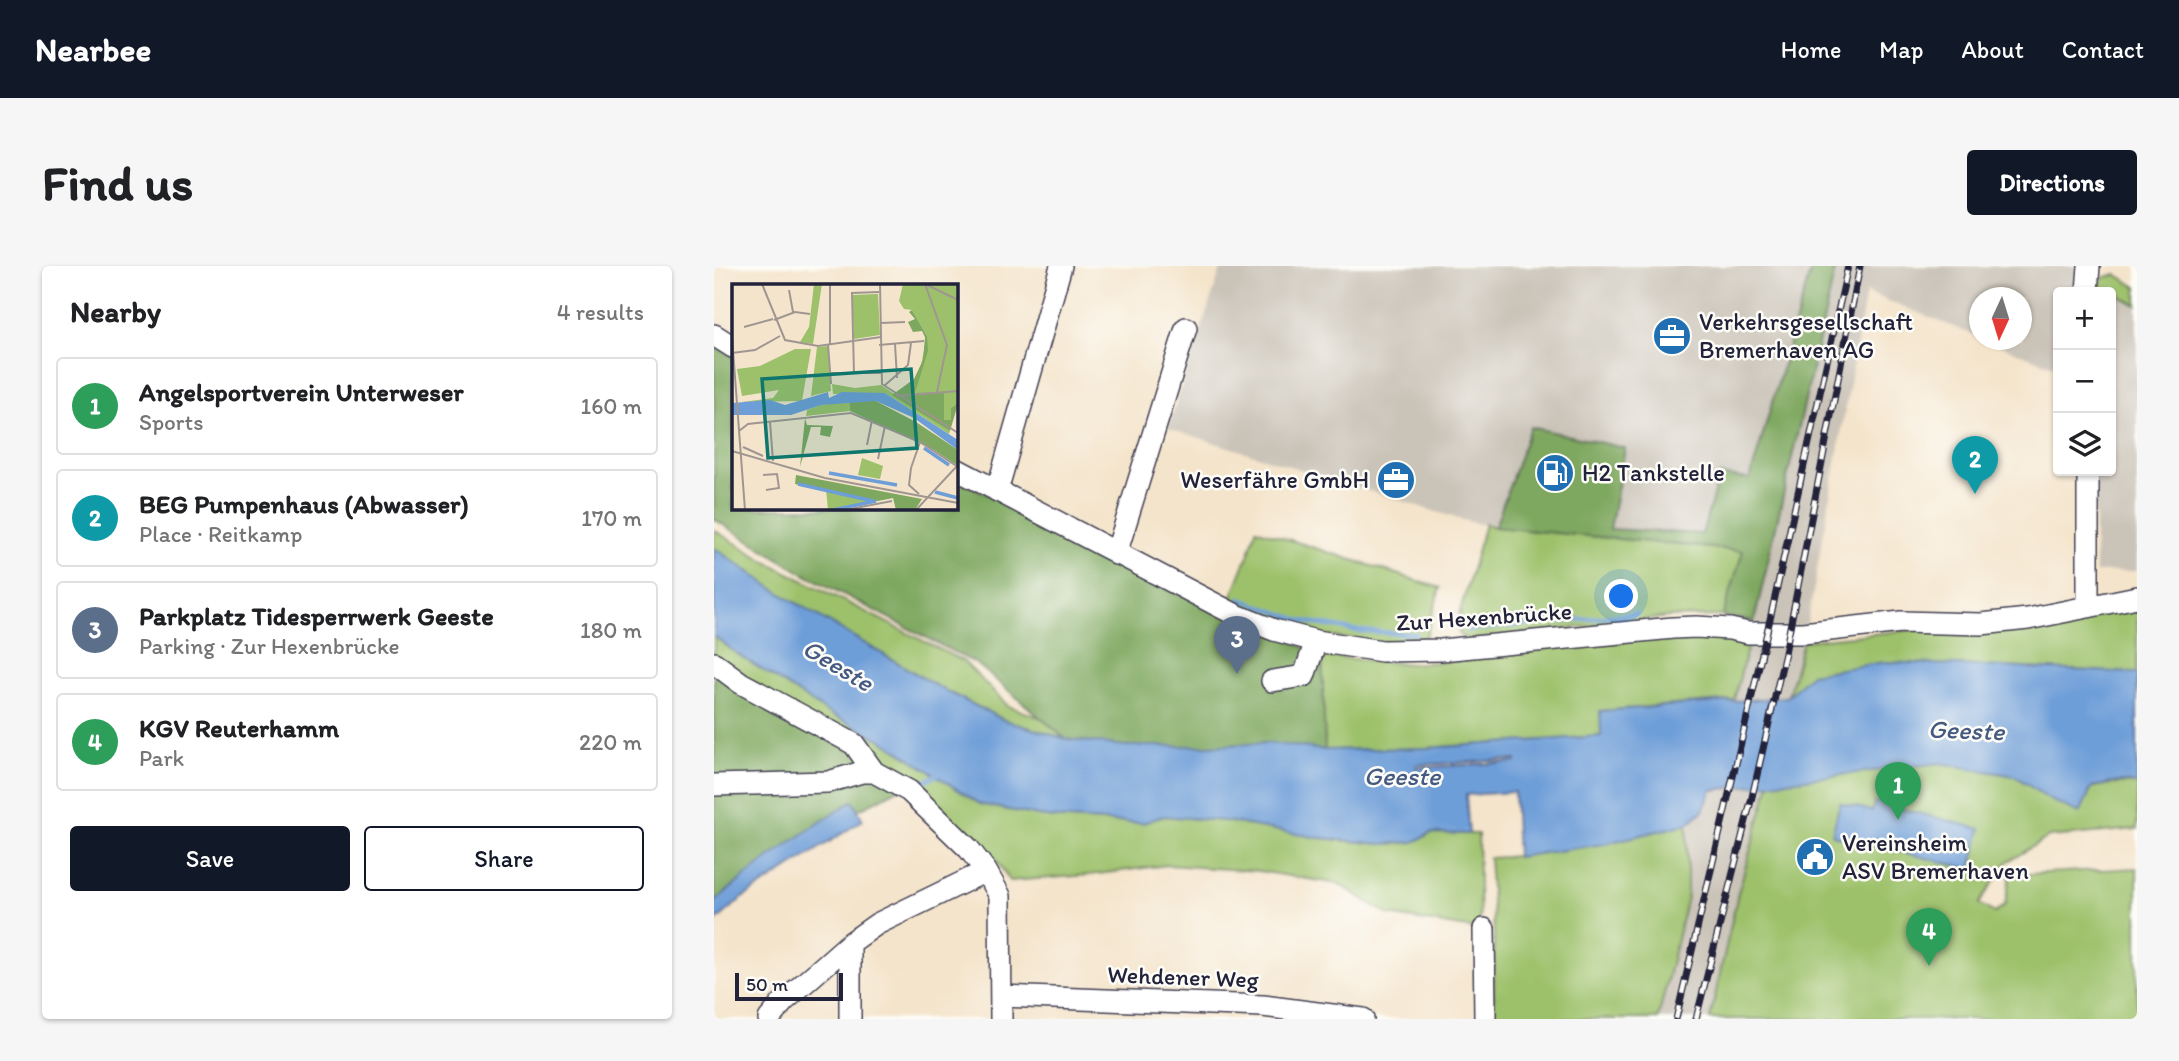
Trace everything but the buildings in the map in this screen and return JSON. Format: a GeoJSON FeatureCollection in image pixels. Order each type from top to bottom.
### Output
{"type":"FeatureCollection","features":[{"type":"Feature","properties":{"kind":"street"},"geometry":{"type":"LineString","coordinates":[[997,491],[1061,266]]}},
{"type":"Feature","properties":{"kind":"street"},"geometry":{"type":"LineString","coordinates":[[2087,287],[2089,266]]}},
{"type":"Feature","properties":{"kind":"street"},"geometry":{"type":"LineString","coordinates":[[1116,554],[1186,328]]}},
{"type":"Feature","properties":{"kind":"street"},"geometry":{"type":"LineString","coordinates":[[714,335],[732,346]]}},
{"type":"Feature","properties":{"kind":"street","name":"Zur Hexenbrücke"},"geometry":{"type":"LineString","coordinates":[[957,470],[1236,615],[1274,630],[1315,641],[1382,651],[1441,650],[1673,628],[1789,633],[1901,622],[1981,624],[2028,618],[2137,597]]}},
{"type":"Feature","properties":{"kind":"street"},"geometry":{"type":"LineString","coordinates":[[2088,476],[2088,607]]}},
{"type":"Feature","properties":{"kind":"street"},"geometry":{"type":"LineString","coordinates":[[1272,681],[1304,676],[1315,641]]}},
{"type":"Feature","properties":{"kind":"street"},"geometry":{"type":"LineString","coordinates":[[714,663],[741,683],[854,744],[874,772],[909,791],[969,849],[1000,896],[1000,1019]]}},
{"type":"Feature","properties":{"kind":"street"},"geometry":{"type":"LineString","coordinates":[[714,785],[828,782],[862,772],[874,772]]}},
{"type":"Feature","properties":{"kind":"street"},"geometry":{"type":"LineString","coordinates":[[769,1019],[784,1001],[850,943],[877,924],[986,871]]}},
{"type":"Feature","properties":{"kind":"street"},"geometry":{"type":"LineString","coordinates":[[1484,929],[1485,1019]]}},
{"type":"Feature","properties":{"kind":"street"},"geometry":{"type":"LineString","coordinates":[[850,943],[850,1019]]}},
{"type":"Feature","properties":{"kind":"street","name":"Wehdener Weg"},"geometry":{"type":"LineString","coordinates":[[1001,996],[1363,1019]]}},
{"type":"Feature","properties":{"kind":"shaded area"},"geometry":{"type":"Polygon","coordinates":[[[1222,266],[1812,266],[1750,479],[1719,476],[1702,534],[1610,529],[1625,448],[1531,427],[1495,527],[1462,520],[1168,428],[1222,266]]]}},
{"type":"Feature","properties":{"kind":"shaded area"},"geometry":{"type":"Polygon","coordinates":[[[1836,266],[2075,266],[2077,287],[2053,287],[2053,366],[2012,350],[2032,350],[2032,287],[1969,287],[1969,333],[1866,292],[1809,615],[1788,697],[1734,700],[1836,266]]]}},
{"type":"Feature","properties":{"kind":"shaded area"},"geometry":{"type":"Polygon","coordinates":[[[2116,294],[2137,305],[2137,571],[2095,572],[2095,476],[2116,476],[2116,294]]]}},
{"type":"Feature","properties":{"kind":"shaded area"},"geometry":{"type":"Polygon","coordinates":[[[1770,783],[1738,893],[1710,1019],[1658,1019],[1687,897],[1687,824],[1703,811],[1712,790],[1770,783]]]}},
{"type":"Feature","properties":{"kind":"green space"},"geometry":{"type":"Polygon","coordinates":[[[1812,266],[1836,266],[1754,622],[1723,616],[1743,551],[1495,527],[1530,427],[1625,448],[1610,529],[1702,534],[1719,475],[1750,479],[1812,266]]]}},
{"type":"Feature","properties":{"kind":"green space"},"geometry":{"type":"Polygon","coordinates":[[[2117,275],[2137,287],[2137,305],[2116,294],[2116,287],[2097,284],[2105,277],[2117,275]]]}},
{"type":"Feature","properties":{"kind":"green space"},"geometry":{"type":"Polygon","coordinates":[[[714,346],[732,355],[732,509],[957,509],[957,479],[1322,656],[1325,750],[1270,743],[1125,746],[1066,739],[977,664],[804,574],[714,519],[714,346]]]}},
{"type":"Feature","properties":{"kind":"green space"},"geometry":{"type":"Polygon","coordinates":[[[1485,524],[1743,551],[1723,616],[1669,617],[1474,640],[1461,637],[1456,626],[1485,524]]]}},
{"type":"Feature","properties":{"kind":"green space"},"geometry":{"type":"Polygon","coordinates":[[[1256,529],[1440,588],[1424,643],[1375,642],[1319,635],[1229,603],[1256,529]]]}},
{"type":"Feature","properties":{"kind":"green space"},"geometry":{"type":"Polygon","coordinates":[[[714,530],[767,562],[963,661],[1008,706],[1041,718],[1066,739],[1004,720],[942,689],[783,595],[714,548],[714,530]]]}},
{"type":"Feature","properties":{"kind":"green space"},"geometry":{"type":"Polygon","coordinates":[[[2137,607],[2137,673],[1884,662],[1788,697],[1803,641],[2137,607]]]}},
{"type":"Feature","properties":{"kind":"green space"},"geometry":{"type":"Polygon","coordinates":[[[714,636],[827,712],[882,740],[980,804],[1067,819],[1143,823],[1163,816],[1225,821],[1320,838],[1382,844],[1414,842],[1431,833],[1478,834],[1480,930],[1389,915],[1339,884],[1258,871],[1167,865],[1090,875],[1010,881],[996,860],[909,784],[714,657],[714,636]]]}},
{"type":"Feature","properties":{"kind":"green space"},"geometry":{"type":"Polygon","coordinates":[[[1675,636],[1750,637],[1734,700],[1600,711],[1602,736],[1426,748],[1325,750],[1322,656],[1410,664],[1675,636]]]}},
{"type":"Feature","properties":{"kind":"green space"},"geometry":{"type":"Polygon","coordinates":[[[714,657],[909,784],[858,810],[852,801],[764,862],[714,903],[714,657]]]}},
{"type":"Feature","properties":{"kind":"green space"},"geometry":{"type":"Polygon","coordinates":[[[1940,763],[2015,776],[2050,800],[2103,785],[2137,784],[2137,829],[2049,837],[2007,862],[1979,904],[1995,913],[2005,905],[2010,875],[2137,868],[2137,1019],[1710,1019],[1738,893],[1770,783],[1940,763]]]}},
{"type":"Feature","properties":{"kind":"green space"},"geometry":{"type":"Polygon","coordinates":[[[1687,824],[1687,897],[1658,1019],[1494,1019],[1494,934],[1489,858],[1564,850],[1687,824]]]}},
{"type":"Feature","properties":{"kind":"water","name":"Geeste"},"geometry":{"type":"Polygon","coordinates":[[[714,548],[783,595],[942,689],[1004,720],[1066,739],[1125,746],[1270,743],[1325,750],[1426,748],[1601,736],[1600,711],[1787,697],[1811,674],[1884,662],[2137,673],[2137,784],[2119,782],[2092,787],[2080,813],[2050,800],[2015,776],[1940,763],[1712,790],[1703,811],[1687,824],[1604,844],[1517,857],[1514,792],[1466,795],[1469,834],[1431,833],[1414,842],[1382,844],[1320,838],[1225,821],[1163,816],[1143,823],[1038,816],[980,804],[882,740],[827,712],[714,636],[714,548]],[[1516,762],[1417,765],[1416,768],[1516,762]]]}},
{"type":"Feature","properties":{"kind":"water"},"geometry":{"type":"Polygon","coordinates":[[[853,801],[863,820],[741,899],[714,923],[714,903],[781,849],[853,801]]]}},
{"type":"Feature","properties":{"kind":"water"},"geometry":{"type":"Polygon","coordinates":[[[1875,802],[1981,829],[1971,869],[1832,835],[1840,803],[1872,811],[1875,802]]]}},
{"type":"Feature","properties":{"kind":"waterway"},"geometry":{"type":"LineString","coordinates":[[1240,599],[1302,621],[1358,631],[1416,634]]}},
{"type":"Feature","properties":{"kind":"waterway"},"geometry":{"type":"LineString","coordinates":[[1467,630],[1637,614]]}},
{"type":"Feature","properties":{"kind":"waterway"},"geometry":{"type":"LineString","coordinates":[[922,783],[940,773]]}},
{"type":"Feature","properties":{"kind":"railway"},"geometry":{"type":"LineString","coordinates":[[1676,1019],[1771,615],[1848,266]]}},
{"type":"Feature","properties":{"kind":"railway"},"geometry":{"type":"LineString","coordinates":[[1696,1019],[1785,653],[1860,266]]}},
{"type":"Feature","properties":{"kind":"place","name":"Verkehrsgesellschaft Bremerhaven AG"},"geometry":{"type":"Point","coordinates":[1672,336]}},
{"type":"Feature","properties":{"kind":"place","name":"H2 Tankstelle"},"geometry":{"type":"Point","coordinates":[1555,473]}},
{"type":"Feature","properties":{"kind":"place","name":"Weserfähre GmbH"},"geometry":{"type":"Point","coordinates":[1396,480]}},
{"type":"Feature","properties":{"kind":"place","name":"BEG Pumpenhaus (Abwasser)"},"geometry":{"type":"Point","coordinates":[1975,494]}},
{"type":"Feature","properties":{"kind":"place","name":"Parkplatz Tidesperrwerk Geeste"},"geometry":{"type":"Point","coordinates":[1237,674]}},
{"type":"Feature","properties":{"kind":"place","name":"Angelsportverein Unterweser"},"geometry":{"type":"Point","coordinates":[1898,820]}},
{"type":"Feature","properties":{"kind":"place","name":"Vereinsheim ASV Bremerhaven"},"geometry":{"type":"Point","coordinates":[1815,857]}},
{"type":"Feature","properties":{"kind":"place","name":"KGV Reuterhamm"},"geometry":{"type":"Point","coordinates":[1929,966]}}]}
